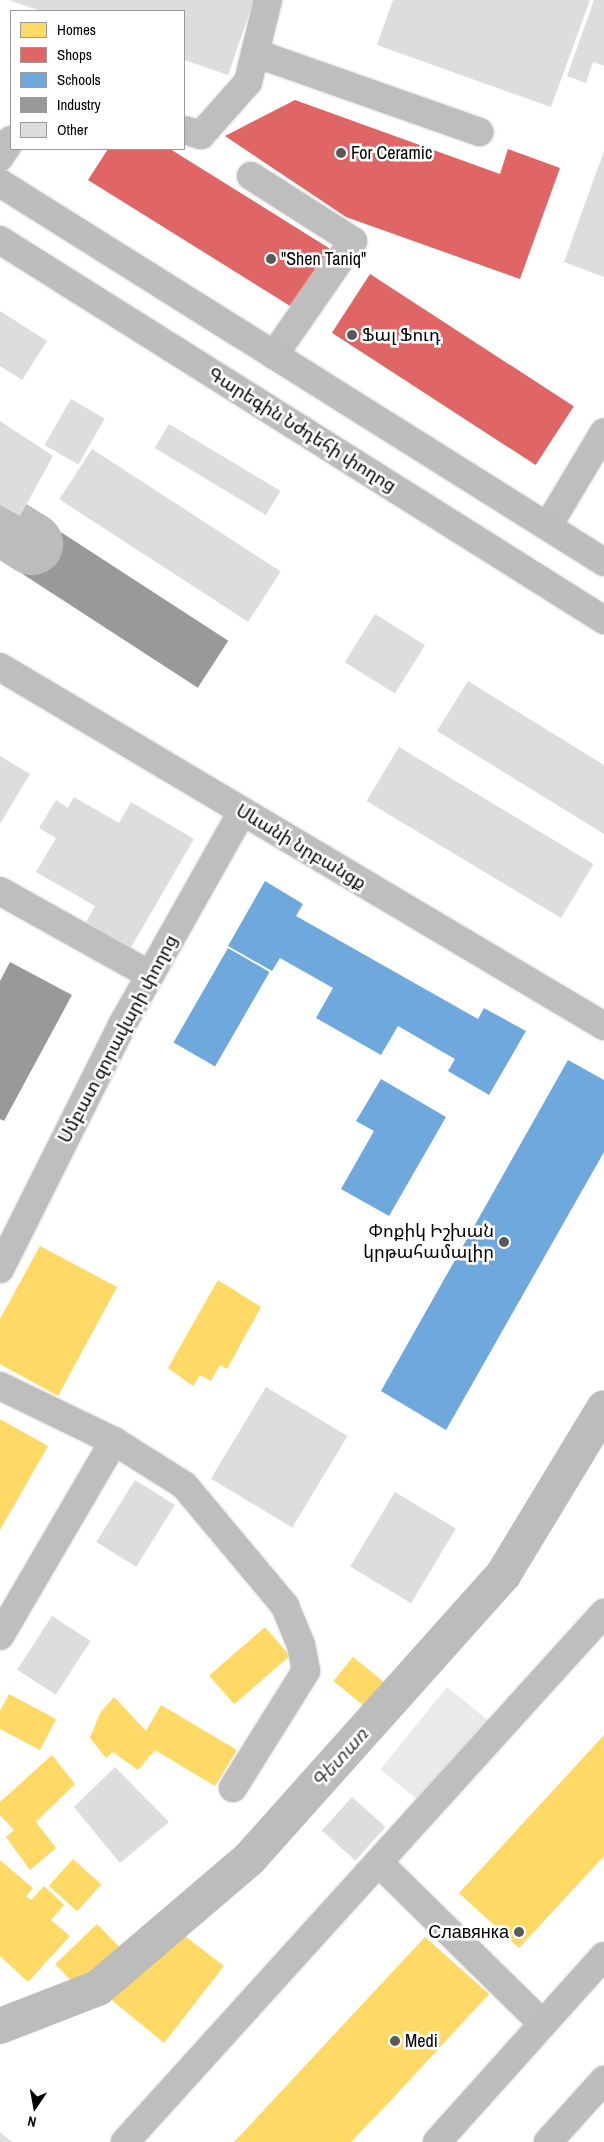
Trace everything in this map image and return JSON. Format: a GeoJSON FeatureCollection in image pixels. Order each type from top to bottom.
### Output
{"type":"FeatureCollection","features":[{"type":"Feature","properties":{"kind":"main road"},"geometry":{"type":"LineString","coordinates":[[0,183],[604,562]]}},
{"type":"Feature","properties":{"kind":"main road","name":"Գարեգին Նժդեհի փողոց"},"geometry":{"type":"LineString","coordinates":[[0,240],[604,620]]}},
{"type":"Feature","properties":{"kind":"main road"},"geometry":{"type":"LineString","coordinates":[[437,2142],[604,1956]]}},
{"type":"Feature","properties":{"kind":"main road"},"geometry":{"type":"LineString","coordinates":[[552,2141],[604,2080]]}},
{"type":"Feature","properties":{"kind":"street"},"geometry":{"type":"LineString","coordinates":[[185,130],[202,135],[248,82],[268,0]]}},
{"type":"Feature","properties":{"kind":"street"},"geometry":{"type":"LineString","coordinates":[[255,53],[479,132]]}},
{"type":"Feature","properties":{"kind":"street"},"geometry":{"type":"LineString","coordinates":[[0,157],[10,142]]}},
{"type":"Feature","properties":{"kind":"street"},"geometry":{"type":"LineString","coordinates":[[251,176],[353,242],[274,355]]}},
{"type":"Feature","properties":{"kind":"street"},"geometry":{"type":"LineString","coordinates":[[548,526],[604,432]]}},
{"type":"Feature","properties":{"kind":"street","name":"Սևանի նրբանցք"},"geometry":{"type":"LineString","coordinates":[[0,667],[604,1026]]}},
{"type":"Feature","properties":{"kind":"street","name":"Սմբատ զորավարի փողոց"},"geometry":{"type":"LineString","coordinates":[[0,1269],[150,976],[242,812]]}},
{"type":"Feature","properties":{"kind":"street"},"geometry":{"type":"LineString","coordinates":[[0,891],[150,976]]}},
{"type":"Feature","properties":{"kind":"street"},"geometry":{"type":"LineString","coordinates":[[0,1386],[114,1441],[184,1485],[263,1575],[285,1606],[301,1645],[306,1671],[232,1788]]}},
{"type":"Feature","properties":{"kind":"street"},"geometry":{"type":"LineString","coordinates":[[0,1636],[114,1441]]}},
{"type":"Feature","properties":{"kind":"street"},"geometry":{"type":"LineString","coordinates":[[125,2142],[380,1864],[604,1613]]}},
{"type":"Feature","properties":{"kind":"street"},"geometry":{"type":"LineString","coordinates":[[380,1864],[543,2024]]}},
{"type":"Feature","properties":{"kind":"shaded area"},"geometry":{"type":"Polygon","coordinates":[[[447,1687],[492,1724],[425,1806],[380,1769],[447,1687]]]}},
{"type":"Feature","properties":{"kind":"building: Homes"},"geometry":{"type":"Polygon","coordinates":[[[40,1246],[117,1287],[58,1396],[0,1364],[0,1319],[40,1246]]]}},
{"type":"Feature","properties":{"kind":"building: Homes"},"geometry":{"type":"Polygon","coordinates":[[[218,1280],[261,1307],[227,1369],[220,1365],[211,1381],[200,1375],[193,1386],[168,1368],[218,1280]]]}},
{"type":"Feature","properties":{"kind":"building: Homes"},"geometry":{"type":"Polygon","coordinates":[[[0,1419],[48,1446],[0,1530],[0,1419]]]}},
{"type":"Feature","properties":{"kind":"building: Homes"},"geometry":{"type":"Polygon","coordinates":[[[265,1627],[290,1656],[234,1704],[209,1676],[265,1627]]]}},
{"type":"Feature","properties":{"kind":"building: Homes"},"geometry":{"type":"Polygon","coordinates":[[[353,1657],[386,1684],[367,1708],[333,1681],[353,1657]]]}},
{"type":"Feature","properties":{"kind":"building: Homes"},"geometry":{"type":"Polygon","coordinates":[[[9,1694],[56,1719],[40,1750],[0,1729],[0,1711],[9,1694]]]}},
{"type":"Feature","properties":{"kind":"building: Homes"},"geometry":{"type":"Polygon","coordinates":[[[114,1697],[146,1731],[161,1705],[237,1750],[215,1786],[155,1750],[138,1770],[113,1752],[106,1758],[90,1738],[100,1713],[114,1697]]]}},
{"type":"Feature","properties":{"kind":"building: Homes"},"geometry":{"type":"Polygon","coordinates":[[[604,1735],[604,1856],[519,1948],[459,1893],[604,1735]]]}},
{"type":"Feature","properties":{"kind":"building: Homes"},"geometry":{"type":"Polygon","coordinates":[[[52,1755],[75,1784],[36,1822],[56,1848],[30,1870],[6,1837],[14,1830],[0,1815],[0,1802],[52,1755]]]}},
{"type":"Feature","properties":{"kind":"building: Homes"},"geometry":{"type":"Polygon","coordinates":[[[73,1859],[101,1884],[77,1911],[49,1886],[73,1859]]]}},
{"type":"Feature","properties":{"kind":"building: Homes"},"geometry":{"type":"Polygon","coordinates":[[[0,1860],[33,1888],[26,1896],[31,1900],[44,1886],[64,1905],[51,1920],[70,1936],[28,1982],[0,1956],[0,1860]]]}},
{"type":"Feature","properties":{"kind":"building: Homes"},"geometry":{"type":"Polygon","coordinates":[[[97,1924],[123,1951],[81,1991],[55,1964],[97,1924]]]}},
{"type":"Feature","properties":{"kind":"building: Homes"},"geometry":{"type":"Polygon","coordinates":[[[181,1933],[224,1966],[164,2043],[108,1997],[181,1933]]]}},
{"type":"Feature","properties":{"kind":"building: Homes"},"geometry":{"type":"Polygon","coordinates":[[[425,1937],[489,1994],[394,2097],[351,2142],[234,2142],[425,1937]]]}},
{"type":"Feature","properties":{"kind":"building: Shops"},"geometry":{"type":"Polygon","coordinates":[[[295,100],[500,174],[508,149],[560,168],[520,279],[346,217],[225,136],[295,100]]]}},
{"type":"Feature","properties":{"kind":"building: Shops"},"geometry":{"type":"Polygon","coordinates":[[[107,150],[172,150],[332,250],[295,309],[88,180],[107,150]]]}},
{"type":"Feature","properties":{"kind":"building: Shops"},"geometry":{"type":"Polygon","coordinates":[[[370,274],[574,406],[536,465],[332,333],[370,274]]]}},
{"type":"Feature","properties":{"kind":"building: Schools"},"geometry":{"type":"Polygon","coordinates":[[[265,881],[303,904],[296,916],[478,1019],[484,1008],[526,1031],[489,1095],[448,1071],[455,1059],[398,1026],[381,1055],[316,1018],[333,988],[280,958],[272,971],[228,946],[265,881]]]}},
{"type":"Feature","properties":{"kind":"building: Schools"},"geometry":{"type":"Polygon","coordinates":[[[228,948],[270,972],[215,1066],[174,1042],[228,948]]]}},
{"type":"Feature","properties":{"kind":"building: Schools"},"geometry":{"type":"Polygon","coordinates":[[[568,1060],[604,1080],[604,1152],[446,1430],[381,1391],[568,1060]]]}},
{"type":"Feature","properties":{"kind":"building: Schools"},"geometry":{"type":"Polygon","coordinates":[[[381,1079],[446,1117],[389,1216],[341,1189],[374,1131],[356,1121],[381,1079]]]}},
{"type":"Feature","properties":{"kind":"building: Industry"},"geometry":{"type":"Polygon","coordinates":[[[53,527],[228,641],[198,688],[23,574],[53,527]]]}},
{"type":"Feature","properties":{"kind":"building: Industry"},"geometry":{"type":"Polygon","coordinates":[[[10,962],[72,995],[4,1121],[0,1119],[0,981],[10,962]]]}},
{"type":"Feature","properties":{"kind":"building: Other"},"geometry":{"type":"Polygon","coordinates":[[[9,0],[254,0],[228,75],[185,60],[185,10],[38,10],[9,0]]]}},
{"type":"Feature","properties":{"kind":"building: Other"},"geometry":{"type":"Polygon","coordinates":[[[393,0],[590,0],[551,107],[377,45],[393,0]]]}},
{"type":"Feature","properties":{"kind":"building: Other"},"geometry":{"type":"Polygon","coordinates":[[[594,0],[604,0],[604,66],[593,62],[586,83],[567,76],[594,0]]]}},
{"type":"Feature","properties":{"kind":"building: Other"},"geometry":{"type":"Polygon","coordinates":[[[604,151],[604,277],[564,262],[604,151]]]}},
{"type":"Feature","properties":{"kind":"building: Other"},"geometry":{"type":"Polygon","coordinates":[[[0,311],[47,341],[22,380],[0,366],[0,311]]]}},
{"type":"Feature","properties":{"kind":"building: Other"},"geometry":{"type":"Polygon","coordinates":[[[71,399],[105,418],[78,464],[44,445],[71,399]]]}},
{"type":"Feature","properties":{"kind":"building: Other"},"geometry":{"type":"Polygon","coordinates":[[[0,421],[53,456],[20,516],[0,505],[0,421]]]}},
{"type":"Feature","properties":{"kind":"building: Other"},"geometry":{"type":"Polygon","coordinates":[[[169,424],[280,491],[266,515],[155,448],[169,424]]]}},
{"type":"Feature","properties":{"kind":"building: Other"},"geometry":{"type":"Polygon","coordinates":[[[92,449],[281,572],[248,622],[59,499],[92,449]]]}},
{"type":"Feature","properties":{"kind":"building: Other"},"geometry":{"type":"Polygon","coordinates":[[[375,614],[425,645],[395,694],[345,662],[375,614]]]}},
{"type":"Feature","properties":{"kind":"building: Other"},"geometry":{"type":"Polygon","coordinates":[[[468,681],[604,765],[604,834],[437,731],[468,681]]]}},
{"type":"Feature","properties":{"kind":"building: Other"},"geometry":{"type":"Polygon","coordinates":[[[399,747],[594,864],[561,918],[367,801],[399,747]]]}},
{"type":"Feature","properties":{"kind":"building: Other"},"geometry":{"type":"Polygon","coordinates":[[[0,756],[30,774],[0,824],[0,756]]]}},
{"type":"Feature","properties":{"kind":"building: Other"},"geometry":{"type":"Polygon","coordinates":[[[74,797],[119,823],[131,802],[194,839],[127,954],[83,928],[95,906],[36,872],[56,838],[39,828],[56,800],[68,808],[74,797]]]}},
{"type":"Feature","properties":{"kind":"building: Other"},"geometry":{"type":"Polygon","coordinates":[[[266,1387],[347,1436],[292,1528],[211,1479],[266,1387]]]}},
{"type":"Feature","properties":{"kind":"building: Other"},"geometry":{"type":"Polygon","coordinates":[[[135,1480],[175,1505],[136,1567],[96,1542],[135,1480]]]}},
{"type":"Feature","properties":{"kind":"building: Other"},"geometry":{"type":"Polygon","coordinates":[[[395,1492],[456,1529],[411,1603],[350,1567],[395,1492]]]}},
{"type":"Feature","properties":{"kind":"building: Other"},"geometry":{"type":"Polygon","coordinates":[[[52,1616],[91,1641],[56,1695],[17,1670],[52,1616]]]}},
{"type":"Feature","properties":{"kind":"building: Other"},"geometry":{"type":"Polygon","coordinates":[[[115,1767],[169,1822],[120,1863],[74,1807],[115,1767]]]}},
{"type":"Feature","properties":{"kind":"building: Other"},"geometry":{"type":"Polygon","coordinates":[[[352,1797],[385,1827],[355,1861],[322,1830],[352,1797]]]}},
{"type":"Feature","properties":{"kind":"building: Other"},"geometry":{"type":"Polygon","coordinates":[[[0,2132],[12,2142],[0,2142],[0,2132]]]}},
{"type":"Feature","properties":{"kind":"waterway"},"geometry":{"type":"LineString","coordinates":[[0,524],[32,544]]}},
{"type":"Feature","properties":{"kind":"waterway","name":"Գետառ"},"geometry":{"type":"LineString","coordinates":[[0,2026],[98,1988],[249,1859],[503,1575],[604,1408]]}},
{"type":"Feature","properties":{"kind":"place","name":"For Ceramic"},"geometry":{"type":"Point","coordinates":[341,153]}},
{"type":"Feature","properties":{"kind":"place","name":"\"Shen Taniq\""},"geometry":{"type":"Point","coordinates":[271,259]}},
{"type":"Feature","properties":{"kind":"place","name":"Ֆալ Ֆուդ"},"geometry":{"type":"Point","coordinates":[352,335]}},
{"type":"Feature","properties":{"kind":"place","name":"Փոքիկ Իշխան կրթահամալիր"},"geometry":{"type":"Point","coordinates":[504,1242]}},
{"type":"Feature","properties":{"kind":"place","name":"Славянка"},"geometry":{"type":"Point","coordinates":[519,1932]}},
{"type":"Feature","properties":{"kind":"place","name":"Medi"},"geometry":{"type":"Point","coordinates":[395,2041]}}]}
